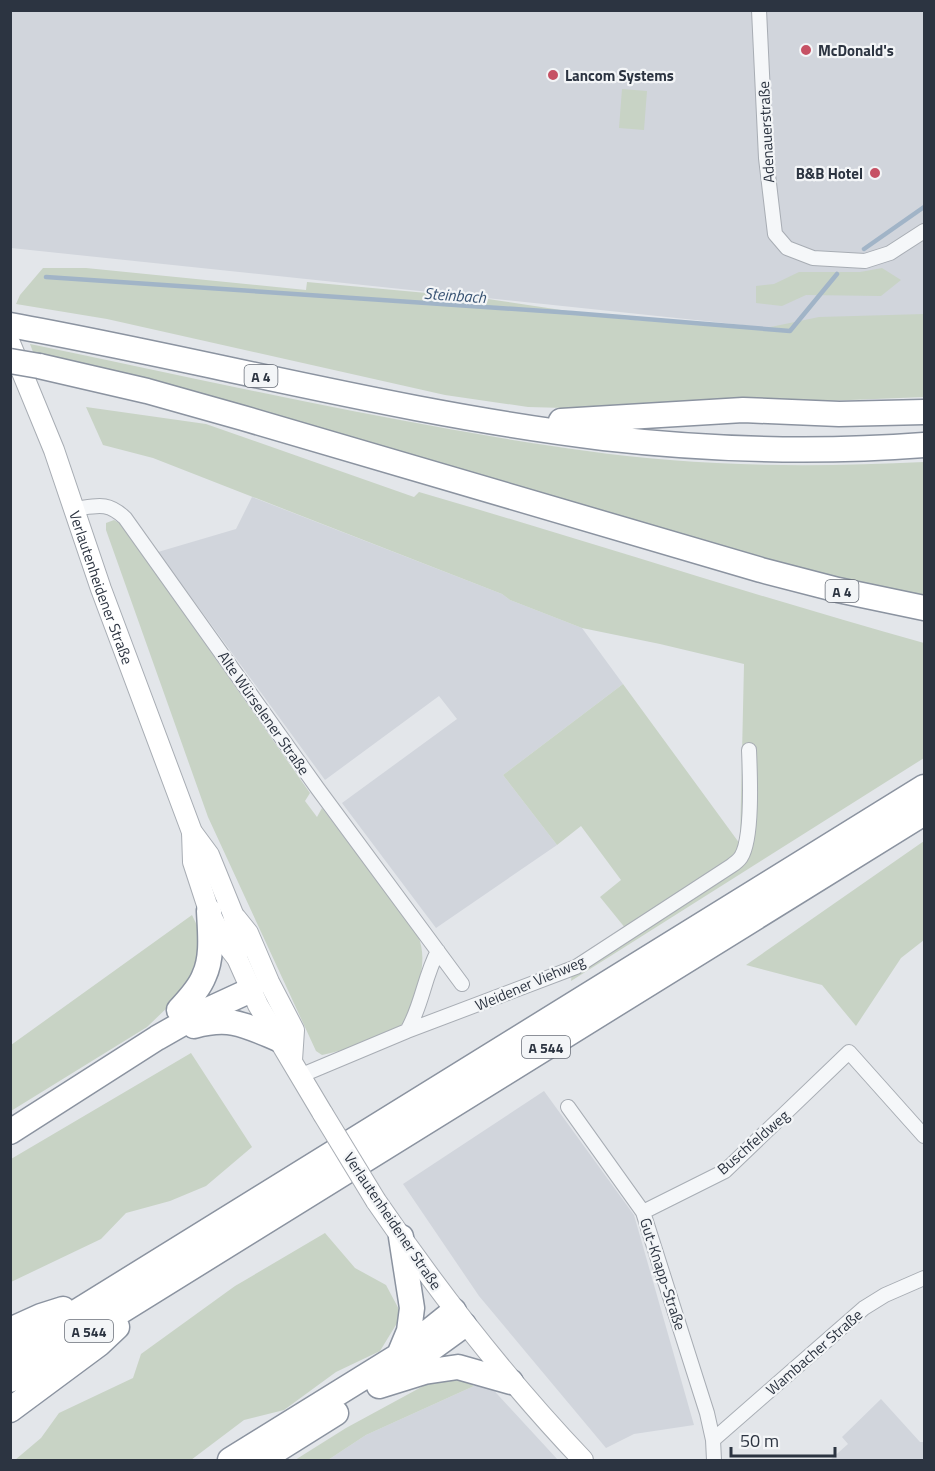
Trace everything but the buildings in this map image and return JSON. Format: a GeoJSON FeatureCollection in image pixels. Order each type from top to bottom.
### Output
{"type":"FeatureCollection","features":[{"type":"Feature","properties":{"kind":"highway","name":"A 4"},"geometry":{"type":"LineString","coordinates":[[15,332],[106,342],[354,396],[499,423],[616,439],[777,450],[874,449],[924,445]]}},
{"type":"Feature","properties":{"kind":"highway","name":"A 4"},"geometry":{"type":"LineString","coordinates":[[10,361],[147,391],[772,573],[924,608]]}},
{"type":"Feature","properties":{"kind":"highway"},"geometry":{"type":"LineString","coordinates":[[499,423],[743,410],[839,414],[924,412]]}},
{"type":"Feature","properties":{"kind":"highway","name":"A 544"},"geometry":{"type":"LineString","coordinates":[[10,1353],[924,787]]}},
{"type":"Feature","properties":{"kind":"highway","name":"A 544"},"geometry":{"type":"LineString","coordinates":[[10,1380],[924,813]]}},
{"type":"Feature","properties":{"kind":"highway"},"geometry":{"type":"LineString","coordinates":[[179,1010],[204,978],[210,948],[209,911]]}},
{"type":"Feature","properties":{"kind":"highway"},"geometry":{"type":"LineString","coordinates":[[10,1116],[179,1010],[244,975]]}},
{"type":"Feature","properties":{"kind":"highway"},"geometry":{"type":"LineString","coordinates":[[10,1132],[157,1038],[199,1014],[244,975]]}},
{"type":"Feature","properties":{"kind":"highway"},"geometry":{"type":"LineString","coordinates":[[157,1038],[220,1020],[250,1027],[278,1039]]}},
{"type":"Feature","properties":{"kind":"highway"},"geometry":{"type":"LineString","coordinates":[[398,1356],[409,1331],[412,1308],[401,1238]]}},
{"type":"Feature","properties":{"kind":"highway"},"geometry":{"type":"LineString","coordinates":[[10,1410],[99,1344],[167,1281]]}},
{"type":"Feature","properties":{"kind":"highway"},"geometry":{"type":"LineString","coordinates":[[10,1330],[41,1316],[105,1295]]}},
{"type":"Feature","properties":{"kind":"highway"},"geometry":{"type":"LineString","coordinates":[[230,1461],[459,1318]]}},
{"type":"Feature","properties":{"kind":"highway"},"geometry":{"type":"LineString","coordinates":[[261,1461],[379,1386],[459,1318]]}},
{"type":"Feature","properties":{"kind":"highway"},"geometry":{"type":"LineString","coordinates":[[379,1386],[424,1372],[458,1367],[511,1382]]}},
{"type":"Feature","properties":{"kind":"main road","name":"Verlautenheidener Straße"},"geometry":{"type":"LineString","coordinates":[[15,332],[33,396],[101,589],[192,832],[209,855],[233,914],[244,975]]}},
{"type":"Feature","properties":{"kind":"main road","name":"Verlautenheidener Straße"},"geometry":{"type":"LineString","coordinates":[[192,832],[193,862],[209,911],[223,940],[278,1039],[376,1201],[459,1318],[511,1382],[583,1461]]}},
{"type":"Feature","properties":{"kind":"main road"},"geometry":{"type":"LineString","coordinates":[[233,914],[248,933],[269,982],[294,1030],[297,1068]]}},
{"type":"Feature","properties":{"kind":"street","name":"Adenauerstraße"},"geometry":{"type":"LineString","coordinates":[[759,10],[770,196],[775,234],[787,248],[813,258],[865,261],[890,253],[924,231]]}},
{"type":"Feature","properties":{"kind":"street","name":"Alte Würselener Straße"},"geometry":{"type":"LineString","coordinates":[[74,509],[104,506],[114,508],[125,518],[318,789],[462,984]]}},
{"type":"Feature","properties":{"kind":"street","name":"Weidener Viehweg"},"geometry":{"type":"LineString","coordinates":[[297,1068],[407,1031],[576,967],[731,867],[741,857],[746,845],[750,805],[750,750]]}},
{"type":"Feature","properties":{"kind":"street"},"geometry":{"type":"LineString","coordinates":[[407,1031],[416,1016],[429,968],[438,951]]}},
{"type":"Feature","properties":{"kind":"street","name":"Buschfeldweg"},"geometry":{"type":"LineString","coordinates":[[643,1212],[725,1171],[849,1052],[924,1136]]}},
{"type":"Feature","properties":{"kind":"street","name":"Gut-Knapp-Straße"},"geometry":{"type":"LineString","coordinates":[[568,1107],[643,1212],[707,1413],[713,1440],[714,1461]]}},
{"type":"Feature","properties":{"kind":"street","name":"Wambacher Straße"},"geometry":{"type":"LineString","coordinates":[[713,1440],[864,1308],[885,1295],[924,1278]]}},
{"type":"Feature","properties":{"kind":"shaded area"},"geometry":{"type":"Polygon","coordinates":[[[10,11],[924,11],[924,332],[866,338],[11,248],[10,11]]]}},
{"type":"Feature","properties":{"kind":"shaded area"},"geometry":{"type":"Polygon","coordinates":[[[252,497],[502,594],[510,600],[582,628],[623,684],[503,775],[557,845],[436,928],[342,803],[457,719],[439,696],[325,780],[158,552],[236,529],[252,497]]]}},
{"type":"Feature","properties":{"kind":"shaded area"},"geometry":{"type":"Polygon","coordinates":[[[544,1091],[634,1215],[694,1425],[634,1434],[606,1448],[479,1296],[403,1184],[544,1091]]]}},
{"type":"Feature","properties":{"kind":"shaded area"},"geometry":{"type":"Polygon","coordinates":[[[488,1384],[558,1460],[328,1460],[366,1435],[474,1386],[488,1384]]]}},
{"type":"Feature","properties":{"kind":"shaded area"},"geometry":{"type":"Polygon","coordinates":[[[881,1399],[920,1442],[924,1442],[924,1460],[830,1460],[848,1444],[842,1437],[881,1399]]]}},
{"type":"Feature","properties":{"kind":"green space"},"geometry":{"type":"Polygon","coordinates":[[[622,89],[647,91],[644,130],[619,128],[622,89]]]}},
{"type":"Feature","properties":{"kind":"green space"},"geometry":{"type":"Polygon","coordinates":[[[43,268],[86,268],[306,290],[307,282],[481,298],[621,319],[761,329],[819,317],[924,314],[924,397],[826,401],[749,400],[601,409],[528,407],[445,395],[107,319],[16,304],[20,295],[43,268]]]}},
{"type":"Feature","properties":{"kind":"green space"},"geometry":{"type":"Polygon","coordinates":[[[882,268],[901,280],[881,296],[806,295],[782,306],[756,303],[756,286],[774,284],[799,272],[860,272],[882,268]]]}},
{"type":"Feature","properties":{"kind":"green space"},"geometry":{"type":"Polygon","coordinates":[[[30,344],[292,399],[587,451],[733,464],[829,465],[924,462],[924,596],[819,576],[179,387],[33,352],[30,344]]]}},
{"type":"Feature","properties":{"kind":"green space"},"geometry":{"type":"Polygon","coordinates":[[[86,407],[206,424],[414,497],[419,492],[924,643],[924,758],[571,981],[573,964],[626,929],[600,897],[621,880],[581,826],[557,845],[503,775],[623,684],[740,844],[744,664],[582,628],[510,600],[502,594],[153,458],[103,445],[86,407]]]}},
{"type":"Feature","properties":{"kind":"green space"},"geometry":{"type":"Polygon","coordinates":[[[114,520],[121,524],[310,793],[305,801],[317,817],[322,808],[418,935],[422,963],[414,1008],[403,1024],[394,1030],[369,1042],[343,1050],[322,1055],[316,1051],[208,817],[106,530],[106,523],[114,520]]]}},
{"type":"Feature","properties":{"kind":"green space"},"geometry":{"type":"Polygon","coordinates":[[[924,841],[924,940],[901,958],[856,1026],[822,985],[746,965],[924,841]]]}},
{"type":"Feature","properties":{"kind":"green space"},"geometry":{"type":"Polygon","coordinates":[[[192,915],[203,938],[196,980],[147,1027],[11,1111],[11,1045],[192,915]]]}},
{"type":"Feature","properties":{"kind":"green space"},"geometry":{"type":"Polygon","coordinates":[[[191,1053],[252,1147],[206,1186],[170,1201],[126,1213],[101,1239],[11,1282],[11,1159],[191,1053]]]}},
{"type":"Feature","properties":{"kind":"green space"},"geometry":{"type":"Polygon","coordinates":[[[325,1233],[355,1268],[386,1285],[402,1315],[380,1351],[336,1372],[284,1410],[244,1420],[191,1460],[15,1460],[41,1438],[59,1413],[133,1378],[141,1354],[235,1286],[325,1233]]]}},
{"type":"Feature","properties":{"kind":"green space"},"geometry":{"type":"Polygon","coordinates":[[[459,1378],[474,1386],[366,1435],[328,1460],[295,1460],[346,1428],[427,1384],[459,1378]]]}},
{"type":"Feature","properties":{"kind":"waterway","name":"Steinbach"},"geometry":{"type":"LineString","coordinates":[[864,249],[924,207]]}},
{"type":"Feature","properties":{"kind":"waterway","name":"Steinbach"},"geometry":{"type":"LineString","coordinates":[[46,277],[573,313],[790,331],[837,274]]}},
{"type":"Feature","properties":{"kind":"place","name":"McDonald's"},"geometry":{"type":"Point","coordinates":[806,50]}},
{"type":"Feature","properties":{"kind":"place","name":"Lancom Systems"},"geometry":{"type":"Point","coordinates":[553,75]}},
{"type":"Feature","properties":{"kind":"place","name":"B&B Hotel"},"geometry":{"type":"Point","coordinates":[875,173]}}]}
